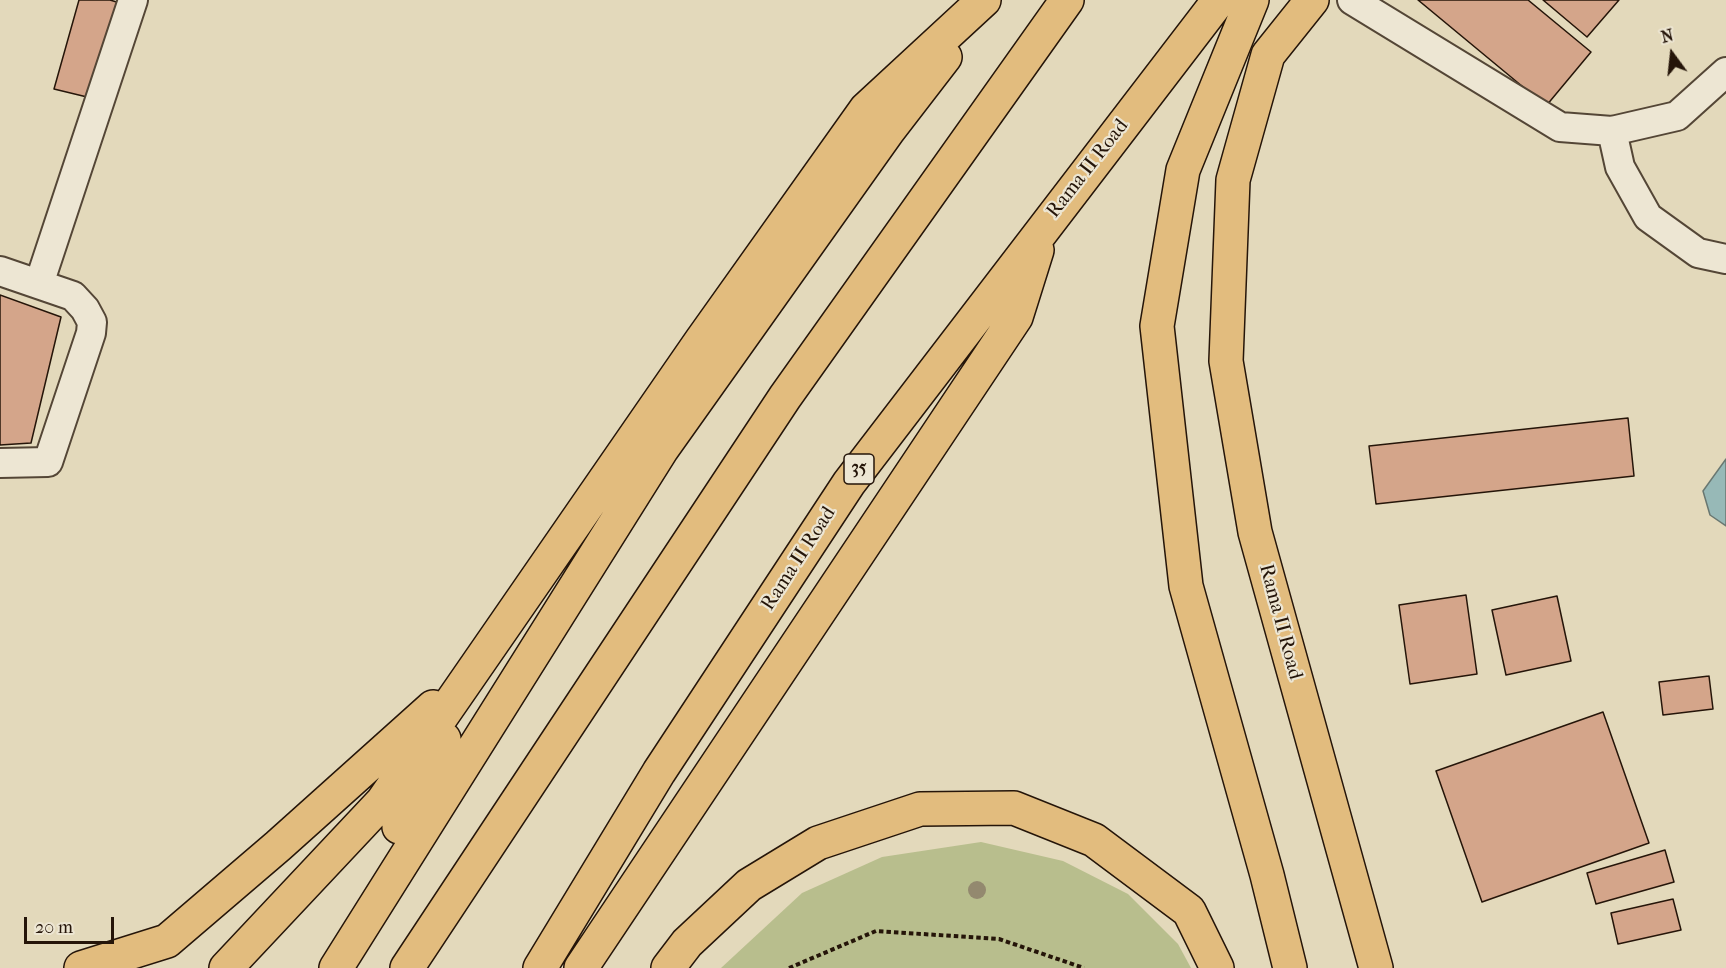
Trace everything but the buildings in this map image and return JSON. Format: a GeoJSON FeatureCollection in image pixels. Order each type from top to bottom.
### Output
{"type":"FeatureCollection","features":[{"type":"Feature","properties":{"kind":"main road"},"geometry":{"type":"LineString","coordinates":[[226,968],[383,801],[701,341],[866,109],[984,0]]}},
{"type":"Feature","properties":{"kind":"main road"},"geometry":{"type":"LineString","coordinates":[[336,968],[662,449],[888,132],[990,0]]}},
{"type":"Feature","properties":{"kind":"main road"},"geometry":{"type":"LineString","coordinates":[[407,968],[785,397],[1066,0]]}},
{"type":"Feature","properties":{"kind":"main road","name":"Rama II Road"},"geometry":{"type":"LineString","coordinates":[[540,968],[659,772],[849,483],[1219,0]]}},
{"type":"Feature","properties":{"kind":"main road"},"geometry":{"type":"LineString","coordinates":[[1252,0],[1183,170],[1157,326],[1186,586],[1267,875],[1290,968]]}},
{"type":"Feature","properties":{"kind":"main road","name":"Rama II Road"},"geometry":{"type":"LineString","coordinates":[[1312,0],[1268,55],[1233,180],[1226,361],[1255,532],[1376,968]]}},
{"type":"Feature","properties":{"kind":"main road"},"geometry":{"type":"LineString","coordinates":[[581,968],[1016,317],[1044,227]]}},
{"type":"Feature","properties":{"kind":"main road"},"geometry":{"type":"LineString","coordinates":[[81,968],[167,941],[278,846],[476,667]]}},
{"type":"Feature","properties":{"kind":"main road"},"geometry":{"type":"LineString","coordinates":[[317,968],[422,789],[476,667]]}},
{"type":"Feature","properties":{"kind":"main road"},"geometry":{"type":"LineString","coordinates":[[668,968],[687,943],[749,885],[818,843],[920,809],[1014,808],[1094,840],[1189,911],[1217,968]]}},
{"type":"Feature","properties":{"kind":"lane"},"geometry":{"type":"LineString","coordinates":[[39,284],[133,0]]}},
{"type":"Feature","properties":{"kind":"lane"},"geometry":{"type":"LineString","coordinates":[[1352,0],[1560,127],[1612,131],[1677,116],[1726,72]]}},
{"type":"Feature","properties":{"kind":"lane"},"geometry":{"type":"LineString","coordinates":[[1612,131],[1620,167],[1648,217],[1698,253],[1726,258]]}},
{"type":"Feature","properties":{"kind":"lane"},"geometry":{"type":"LineString","coordinates":[[0,270],[73,296],[85,309],[92,322],[92,333],[48,462],[0,463]]}},
{"type":"Feature","properties":{"kind":"path"},"geometry":{"type":"LineString","coordinates":[[789,968],[876,931],[999,939],[1084,968]]}},
{"type":"Feature","properties":{"kind":"green space"},"geometry":{"type":"Polygon","coordinates":[[[981,842],[1063,861],[1128,894],[1178,944],[1191,968],[721,968],[802,893],[882,857],[981,842]]]}},
{"type":"Feature","properties":{"kind":"water"},"geometry":{"type":"Polygon","coordinates":[[[1726,459],[1726,526],[1710,515],[1703,491],[1726,459]]]}}]}
